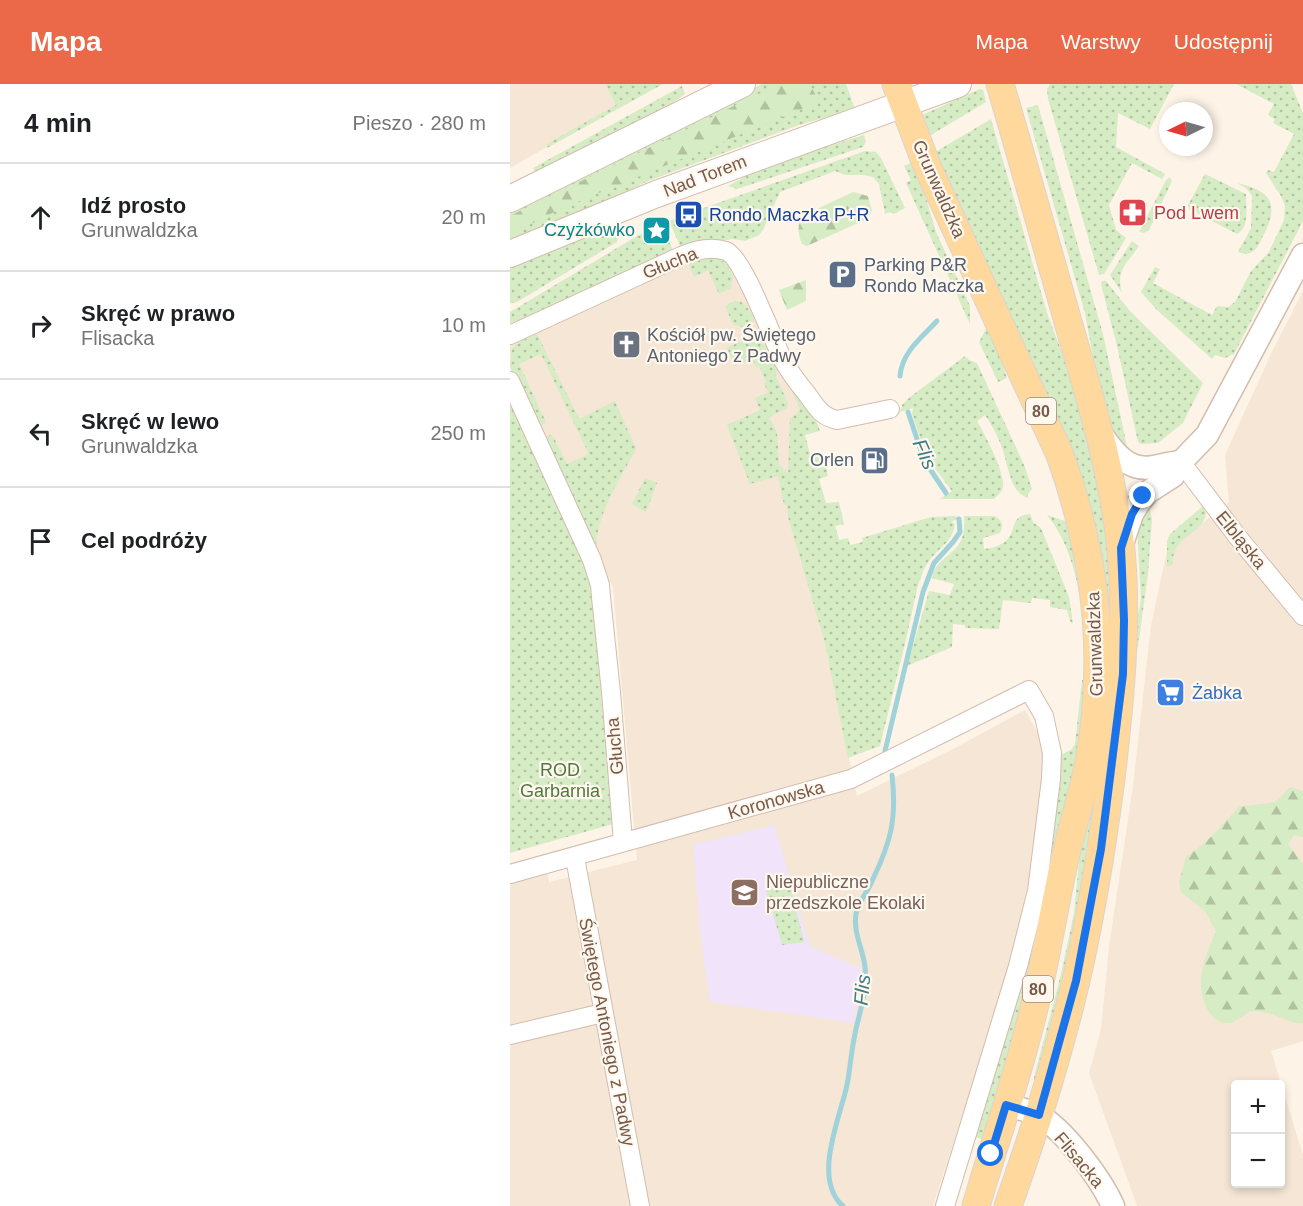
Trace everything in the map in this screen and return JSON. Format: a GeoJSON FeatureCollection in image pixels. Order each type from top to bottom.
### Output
{"type":"FeatureCollection","features":[{"type":"Feature","properties":{"kind":"main road"},"geometry":{"type":"LineString","coordinates":[[510,199],[741,84]]}},
{"type":"Feature","properties":{"kind":"main road","name":"Nad Torem"},"geometry":{"type":"LineString","coordinates":[[510,254],[654,195],[788,145],[899,94],[958,84]]}},
{"type":"Feature","properties":{"kind":"main road","name":"Grunwaldzka"},"geometry":{"type":"LineString","coordinates":[[1000,84],[1099,431],[1121,548],[1124,620],[1123,674],[1107,803],[1093,894],[1076,981],[1039,1115],[1008,1206]]}},
{"type":"Feature","properties":{"kind":"main road","name":"Grunwaldzka"},"geometry":{"type":"LineString","coordinates":[[899,94],[927,166],[1060,454],[1084,532],[1096,602],[1099,673],[1094,735],[1067,848],[1044,969],[976,1206]]}},
{"type":"Feature","properties":{"kind":"street","name":"Głucha"},"geometry":{"type":"LineString","coordinates":[[510,335],[696,250],[726,251],[734,256],[751,286],[765,323],[791,374],[821,413],[828,418],[847,420],[890,410]]}},
{"type":"Feature","properties":{"kind":"street","name":"Grunwaldzka"},"geometry":{"type":"LineString","coordinates":[[1121,548],[1137,504],[1148,492],[1173,476],[1181,462],[1197,448],[1211,428],[1303,255]]}},
{"type":"Feature","properties":{"kind":"street","name":"Głucha"},"geometry":{"type":"LineString","coordinates":[[510,381],[592,560],[600,585],[623,842]]}},
{"type":"Feature","properties":{"kind":"street","name":"Grunwaldzka"},"geometry":{"type":"LineString","coordinates":[[1099,431],[1114,452],[1129,464],[1145,468],[1181,462]]}},
{"type":"Feature","properties":{"kind":"street","name":"Elbląska"},"geometry":{"type":"LineString","coordinates":[[1181,462],[1237,536],[1303,616]]}},
{"type":"Feature","properties":{"kind":"street","name":"Koronowska"},"geometry":{"type":"LineString","coordinates":[[510,874],[575,858],[623,842],[851,779],[1029,690],[1044,716],[1052,753],[1051,779],[1037,891],[1018,966],[945,1206]]}},
{"type":"Feature","properties":{"kind":"street","name":"Świętego Antoniego z Padwy"},"geometry":{"type":"LineString","coordinates":[[575,858],[640,1206]]}},
{"type":"Feature","properties":{"kind":"street"},"geometry":{"type":"LineString","coordinates":[[510,1035],[603,1013]]}},
{"type":"Feature","properties":{"kind":"street","name":"Flisacka"},"geometry":{"type":"LineString","coordinates":[[1006,1105],[1039,1115],[1078,1152],[1099,1180],[1113,1206]]}},
{"type":"Feature","properties":{"kind":"shaded area"},"geometry":{"type":"Polygon","coordinates":[[[510,84],[605,84],[617,107],[510,168],[510,84]]]}},
{"type":"Feature","properties":{"kind":"shaded area"},"geometry":{"type":"Polygon","coordinates":[[[710,252],[728,262],[747,284],[800,407],[825,643],[857,796],[955,748],[1025,710],[1038,733],[1044,758],[1034,856],[1013,957],[933,1206],[510,1206],[510,874],[546,865],[549,882],[637,860],[613,587],[595,554],[510,366],[510,335],[710,252]]]}},
{"type":"Feature","properties":{"kind":"shaded area"},"geometry":{"type":"Polygon","coordinates":[[[1303,291],[1303,1041],[1271,1051],[1280,1080],[1231,1080],[1231,1188],[1285,1188],[1285,1096],[1303,1155],[1303,1206],[1137,1206],[1089,1073],[1101,1030],[1109,947],[1133,786],[1151,625],[1167,551],[1229,502],[1225,455],[1271,354],[1303,291]]]}},
{"type":"Feature","properties":{"kind":"shaded area","name":"Niepubliczne przedszkole Ekolaki"},"geometry":{"type":"Polygon","coordinates":[[[774,825],[810,946],[862,969],[854,1023],[710,1002],[701,940],[693,845],[774,825]]]}},
{"type":"Feature","properties":{"kind":"green space"},"geometry":{"type":"Polygon","coordinates":[[[605,84],[663,84],[547,148],[547,144],[616,105],[605,84]]]}},
{"type":"Feature","properties":{"kind":"green space"},"geometry":{"type":"Polygon","coordinates":[[[762,84],[846,84],[855,109],[799,125],[648,181],[564,222],[510,244],[510,209],[762,84]]]}},
{"type":"Feature","properties":{"kind":"green space"},"geometry":{"type":"Polygon","coordinates":[[[779,84],[810,84],[819,102],[558,210],[510,235],[510,216],[779,84]]]}},
{"type":"Feature","properties":{"kind":"green space"},"geometry":{"type":"Polygon","coordinates":[[[1050,84],[1174,84],[1164,102],[1159,102],[1159,112],[1150,129],[1118,113],[1116,147],[1165,174],[1162,179],[1132,163],[1109,205],[1116,230],[1126,238],[1104,274],[1099,275],[1047,89],[1050,84]]]}},
{"type":"Feature","properties":{"kind":"green space"},"geometry":{"type":"Polygon","coordinates":[[[1236,84],[1291,84],[1303,113],[1303,221],[1234,354],[1225,358],[1215,355],[1212,359],[1156,309],[1141,292],[1155,267],[1160,269],[1153,283],[1212,315],[1217,306],[1228,307],[1235,302],[1251,271],[1269,252],[1284,220],[1285,206],[1266,173],[1268,170],[1274,172],[1294,134],[1273,123],[1275,119],[1268,115],[1274,104],[1236,84]]]}},
{"type":"Feature","properties":{"kind":"green space"},"geometry":{"type":"Polygon","coordinates":[[[682,86],[685,94],[663,110],[510,185],[535,172],[533,168],[682,86]]]}},
{"type":"Feature","properties":{"kind":"green space"},"geometry":{"type":"Polygon","coordinates":[[[980,89],[983,90],[986,102],[926,138],[920,116],[980,89]]]}},
{"type":"Feature","properties":{"kind":"green space"},"geometry":{"type":"Polygon","coordinates":[[[1038,105],[1103,334],[1129,456],[1116,446],[1101,402],[1085,313],[1026,108],[1038,105]]]}},
{"type":"Feature","properties":{"kind":"green space"},"geometry":{"type":"Polygon","coordinates":[[[991,119],[1047,313],[1079,397],[1107,512],[1115,650],[1106,616],[932,154],[991,119]]]}},
{"type":"Feature","properties":{"kind":"green space"},"geometry":{"type":"Polygon","coordinates":[[[864,135],[866,142],[863,147],[737,189],[728,186],[764,166],[864,135]]]}},
{"type":"Feature","properties":{"kind":"green space"},"geometry":{"type":"Polygon","coordinates":[[[865,151],[876,152],[881,158],[905,208],[894,214],[891,212],[885,214],[879,184],[873,177],[846,175],[835,171],[780,192],[763,230],[759,235],[745,241],[733,239],[681,248],[669,221],[680,217],[682,221],[696,215],[695,211],[865,151]]]}},
{"type":"Feature","properties":{"kind":"green space"},"geometry":{"type":"Polygon","coordinates":[[[915,161],[936,232],[970,306],[970,324],[906,183],[911,180],[904,166],[915,161]]]}},
{"type":"Feature","properties":{"kind":"green space"},"geometry":{"type":"Polygon","coordinates":[[[1205,174],[1246,194],[1246,222],[1237,234],[1189,209],[1188,205],[1205,174]]]}},
{"type":"Feature","properties":{"kind":"green space"},"geometry":{"type":"Polygon","coordinates":[[[1170,177],[1172,181],[1149,230],[1144,233],[1139,232],[1166,180],[1170,177]]]}},
{"type":"Feature","properties":{"kind":"green space"},"geometry":{"type":"Polygon","coordinates":[[[1237,183],[1257,189],[1268,198],[1271,205],[1269,221],[1260,243],[1247,254],[1238,252],[1251,228],[1252,196],[1247,189],[1237,183]]]}},
{"type":"Feature","properties":{"kind":"green space"},"geometry":{"type":"Polygon","coordinates":[[[853,192],[868,196],[872,211],[867,219],[807,246],[802,244],[798,229],[804,215],[853,192]]]}},
{"type":"Feature","properties":{"kind":"green space"},"geometry":{"type":"Polygon","coordinates":[[[661,225],[674,252],[518,322],[510,323],[510,312],[637,236],[661,225]]]}},
{"type":"Feature","properties":{"kind":"green space"},"geometry":{"type":"Polygon","coordinates":[[[617,229],[620,233],[617,242],[517,302],[510,303],[510,264],[564,243],[617,229]]]}},
{"type":"Feature","properties":{"kind":"green space"},"geometry":{"type":"Polygon","coordinates":[[[1132,241],[1139,246],[1121,272],[1122,293],[1110,275],[1132,241]]]}},
{"type":"Feature","properties":{"kind":"green space"},"geometry":{"type":"Polygon","coordinates":[[[703,257],[718,259],[725,263],[733,276],[731,288],[719,294],[708,270],[694,277],[688,262],[703,257]]]}},
{"type":"Feature","properties":{"kind":"green space"},"geometry":{"type":"Polygon","coordinates":[[[806,280],[806,301],[787,310],[779,290],[806,280]]]}},
{"type":"Feature","properties":{"kind":"green space"},"geometry":{"type":"Polygon","coordinates":[[[1102,281],[1106,281],[1129,310],[1203,383],[1183,423],[1158,443],[1141,444],[1138,442],[1102,281]]]}},
{"type":"Feature","properties":{"kind":"green space"},"geometry":{"type":"Polygon","coordinates":[[[735,301],[747,307],[754,319],[752,323],[743,327],[733,324],[725,306],[735,301]]]}},
{"type":"Feature","properties":{"kind":"green space"},"geometry":{"type":"Polygon","coordinates":[[[987,327],[991,329],[1007,378],[998,382],[979,342],[987,327]]]}},
{"type":"Feature","properties":{"kind":"green space"},"geometry":{"type":"Polygon","coordinates":[[[758,333],[777,367],[776,377],[788,403],[787,408],[769,417],[777,432],[779,464],[788,474],[790,419],[800,410],[789,383],[816,420],[820,431],[805,435],[811,458],[822,456],[824,462],[821,463],[822,467],[826,466],[828,476],[819,479],[826,503],[839,502],[844,524],[835,526],[839,540],[848,538],[850,545],[863,542],[862,538],[931,517],[956,516],[957,519],[951,522],[955,524],[953,532],[948,541],[931,558],[918,585],[880,746],[848,758],[825,643],[788,517],[787,505],[784,505],[778,476],[750,484],[727,425],[760,410],[755,398],[768,393],[759,366],[756,367],[752,359],[735,366],[727,348],[758,333]]]}},
{"type":"Feature","properties":{"kind":"green space"},"geometry":{"type":"Polygon","coordinates":[[[537,334],[579,419],[615,401],[636,449],[599,525],[596,553],[543,440],[550,435],[553,436],[567,464],[589,454],[541,354],[519,364],[545,420],[545,423],[539,427],[510,367],[512,348],[522,340],[537,334]]]}},
{"type":"Feature","properties":{"kind":"green space"},"geometry":{"type":"Polygon","coordinates":[[[965,356],[977,363],[1025,467],[1032,489],[1028,498],[1017,490],[1013,483],[999,441],[985,415],[977,421],[998,463],[1003,480],[1002,490],[994,499],[940,499],[952,491],[927,458],[912,414],[913,408],[900,412],[902,405],[910,397],[965,356]]]}},
{"type":"Feature","properties":{"kind":"green space","name":"ROD Garbarnia"},"geometry":{"type":"Polygon","coordinates":[[[510,399],[576,543],[595,592],[613,824],[510,853],[510,399]]]}},
{"type":"Feature","properties":{"kind":"green space"},"geometry":{"type":"Polygon","coordinates":[[[645,478],[657,483],[646,512],[632,504],[645,478]]]}},
{"type":"Feature","properties":{"kind":"green space"},"geometry":{"type":"Polygon","coordinates":[[[1146,505],[1152,519],[1148,574],[1138,647],[1133,647],[1141,598],[1137,528],[1146,505]]]}},
{"type":"Feature","properties":{"kind":"green space"},"geometry":{"type":"Polygon","coordinates":[[[1203,506],[1206,513],[1204,521],[1177,547],[1173,564],[1167,567],[1167,541],[1170,534],[1203,506]]]}},
{"type":"Feature","properties":{"kind":"green space"},"geometry":{"type":"Polygon","coordinates":[[[1030,514],[1033,522],[1041,528],[1069,597],[1073,624],[1067,610],[1050,607],[1050,600],[1032,598],[1031,603],[1003,600],[999,629],[965,628],[965,625],[953,624],[952,647],[907,666],[929,591],[950,595],[954,584],[932,578],[935,569],[961,540],[964,516],[995,516],[1001,521],[1000,533],[983,538],[984,549],[1005,542],[1017,520],[1030,514]]]}},
{"type":"Feature","properties":{"kind":"green space"},"geometry":{"type":"Polygon","coordinates":[[[1047,515],[1065,521],[1071,528],[1082,608],[1066,547],[1047,515]]]}},
{"type":"Feature","properties":{"kind":"green space"},"geometry":{"type":"Polygon","coordinates":[[[1082,680],[1089,681],[1087,710],[1035,963],[984,1140],[974,1134],[1060,760],[1062,754],[1071,750],[1075,744],[1082,680]]]}},
{"type":"Feature","properties":{"kind":"green space"},"geometry":{"type":"Polygon","coordinates":[[[1113,681],[1071,963],[1034,1088],[1034,1077],[1060,978],[1074,913],[1082,832],[1113,681]]]}},
{"type":"Feature","properties":{"kind":"green space"},"geometry":{"type":"Polygon","coordinates":[[[1290,787],[1303,791],[1303,837],[1294,835],[1288,844],[1303,864],[1303,1023],[1292,1022],[1260,1011],[1247,1013],[1231,1023],[1221,1022],[1207,1008],[1201,987],[1204,962],[1216,932],[1205,911],[1181,892],[1179,882],[1186,857],[1206,842],[1239,807],[1276,802],[1290,787]]]}},
{"type":"Feature","properties":{"kind":"green space"},"geometry":{"type":"Polygon","coordinates":[[[790,885],[804,942],[782,945],[766,890],[790,885]]]}},
{"type":"Feature","properties":{"kind":"waterway","name":"Flis"},"geometry":{"type":"LineString","coordinates":[[900,376],[909,352],[937,321]]}},
{"type":"Feature","properties":{"kind":"waterway","name":"Flis"},"geometry":{"type":"LineString","coordinates":[[908,412],[924,460],[946,493]]}},
{"type":"Feature","properties":{"kind":"waterway","name":"Flis"},"geometry":{"type":"LineString","coordinates":[[885,751],[923,592],[934,563],[960,532],[959,519]]}},
{"type":"Feature","properties":{"kind":"waterway","name":"Flis"},"geometry":{"type":"LineString","coordinates":[[843,1206],[834,1194],[829,1165],[834,1131],[847,1085],[866,977],[855,921],[859,906],[879,867],[888,842],[894,805],[892,775]]}},
{"type":"Feature","properties":{"kind":"place","name":"Pod Lwem"},"geometry":{"type":"Point","coordinates":[1133,213]}},
{"type":"Feature","properties":{"kind":"place","name":"Rondo Maczka P+R"},"geometry":{"type":"Point","coordinates":[688,215]}},
{"type":"Feature","properties":{"kind":"place","name":"Czyżkówko"},"geometry":{"type":"Point","coordinates":[656,230]}},
{"type":"Feature","properties":{"kind":"place","name":"Parking P&R Rondo Maczka"},"geometry":{"type":"Point","coordinates":[843,275]}},
{"type":"Feature","properties":{"kind":"place","name":"Kościół pw. Świętego Antoniego z Padwy"},"geometry":{"type":"Point","coordinates":[626,345]}},
{"type":"Feature","properties":{"kind":"place","name":"Orlen"},"geometry":{"type":"Point","coordinates":[875,460]}},
{"type":"Feature","properties":{"kind":"place","name":"Żabka"},"geometry":{"type":"Point","coordinates":[1171,693]}},
{"type":"Feature","properties":{"kind":"place","name":"Niepubliczne przedszkole Ekolaki"},"geometry":{"type":"Point","coordinates":[745,892]}},
{"type":"Feature","properties":{"kind":"route"},"geometry":{"type":"LineString","coordinates":[[991,1154],[1006,1105],[1039,1115],[1076,981],[1101,849],[1122,687],[1124,595],[1121,548],[1132,514],[1143,496]]}}]}
